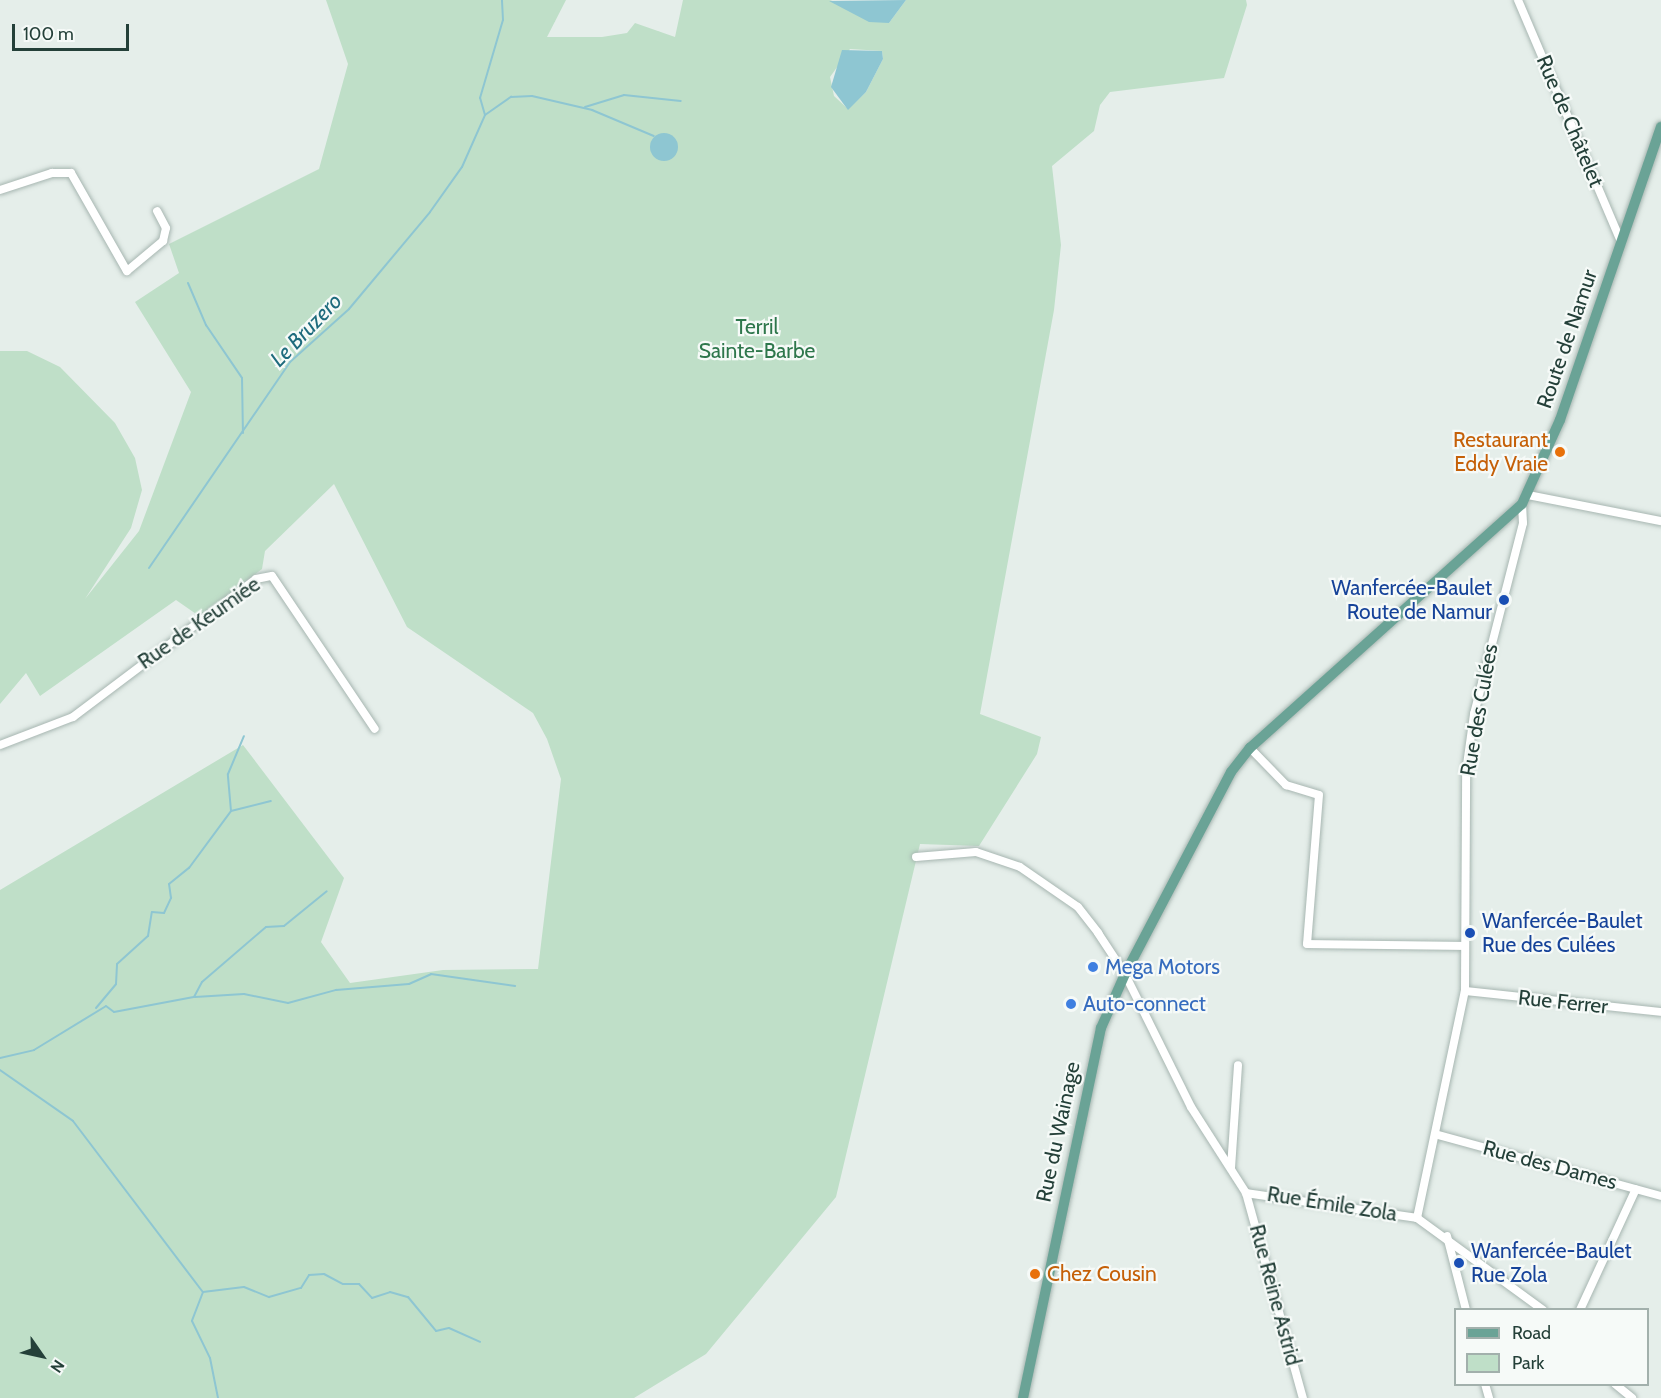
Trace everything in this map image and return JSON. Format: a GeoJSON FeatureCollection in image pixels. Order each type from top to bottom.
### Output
{"type":"FeatureCollection","features":[{"type":"Feature","properties":{"kind":"main road","name":"Route de Namur"},"geometry":{"type":"LineString","coordinates":[[1169,888],[1250,748],[1525,500],[1560,420],[1661,127]]}},
{"type":"Feature","properties":{"kind":"main road","name":"Rue du Wainage"},"geometry":{"type":"LineString","coordinates":[[1023,1398],[1101,1028],[1125,974],[1169,888]]}},
{"type":"Feature","properties":{"kind":"street","name":"Rue de Châtelet"},"geometry":{"type":"LineString","coordinates":[[1518,0],[1621,243]]}},
{"type":"Feature","properties":{"kind":"street"},"geometry":{"type":"LineString","coordinates":[[0,190],[52,172],[71,173],[127,271],[163,241],[166,228],[157,211]]}},
{"type":"Feature","properties":{"kind":"street"},"geometry":{"type":"LineString","coordinates":[[1525,500],[1661,521]]}},
{"type":"Feature","properties":{"kind":"street","name":"Rue des Culées"},"geometry":{"type":"LineString","coordinates":[[1417,1218],[1438,1135],[1465,991],[1466,772],[1500,598],[1523,523],[1525,500]]}},
{"type":"Feature","properties":{"kind":"street","name":"Rue de Keumiée"},"geometry":{"type":"LineString","coordinates":[[0,745],[73,717],[256,579],[272,576],[375,729]]}},
{"type":"Feature","properties":{"kind":"street"},"geometry":{"type":"LineString","coordinates":[[1250,748],[1286,785],[1319,795],[1307,944],[1465,946]]}},
{"type":"Feature","properties":{"kind":"street","name":"Rue Reine Astrid"},"geometry":{"type":"LineString","coordinates":[[916,856],[975,852],[1048,882],[1078,907],[1125,974],[1191,1107],[1246,1193],[1303,1398]]}},
{"type":"Feature","properties":{"kind":"street","name":"Rue Ferrer"},"geometry":{"type":"LineString","coordinates":[[1465,991],[1661,1012]]}},
{"type":"Feature","properties":{"kind":"street"},"geometry":{"type":"LineString","coordinates":[[1231,1167],[1238,1065]]}},
{"type":"Feature","properties":{"kind":"street","name":"Rue des Dames"},"geometry":{"type":"LineString","coordinates":[[1438,1135],[1661,1196]]}},
{"type":"Feature","properties":{"kind":"street"},"geometry":{"type":"LineString","coordinates":[[1581,1308],[1636,1189]]}},
{"type":"Feature","properties":{"kind":"street","name":"Rue Émile Zola"},"geometry":{"type":"LineString","coordinates":[[1246,1193],[1417,1218]]}},
{"type":"Feature","properties":{"kind":"street"},"geometry":{"type":"LineString","coordinates":[[1417,1218],[1447,1236],[1540,1308]]}},
{"type":"Feature","properties":{"kind":"street"},"geometry":{"type":"LineString","coordinates":[[1447,1236],[1465,1308]]}},
{"type":"Feature","properties":{"kind":"street"},"geometry":{"type":"LineString","coordinates":[[1617,1386],[1629,1397]]}},
{"type":"Feature","properties":{"kind":"green space","name":"Terril Sainte-Barbe"},"geometry":{"type":"Polygon","coordinates":[[[326,0],[566,0],[547,37],[602,37],[627,33],[635,23],[675,37],[683,0],[830,0],[889,23],[906,0],[1246,0],[1247,5],[1224,78],[1110,92],[1100,105],[1094,131],[1052,166],[1061,245],[1054,310],[980,714],[1041,737],[1037,754],[979,846],[920,844],[836,1197],[706,1354],[634,1398],[0,1398],[0,890],[243,745],[344,878],[321,942],[350,983],[443,970],[538,969],[561,779],[547,739],[533,713],[407,627],[334,484],[265,551],[262,569],[199,616],[176,600],[40,696],[26,673],[0,704],[0,351],[27,351],[60,367],[115,423],[135,458],[142,490],[131,528],[85,599],[139,531],[191,392],[135,302],[179,273],[169,244],[319,169],[348,64],[326,0]],[[850,49],[830,77],[834,96],[848,109],[866,92],[883,59],[882,51],[850,49]]]}},
{"type":"Feature","properties":{"kind":"water"},"geometry":{"type":"Polygon","coordinates":[[[906,0],[889,23],[869,22],[829,1],[906,0]]]}},
{"type":"Feature","properties":{"kind":"water"},"geometry":{"type":"Polygon","coordinates":[[[842,50],[882,51],[883,59],[866,92],[848,110],[831,87],[842,50]]]}},
{"type":"Feature","properties":{"kind":"water"},"geometry":{"type":"Polygon","coordinates":[[[664,133],[674,137],[678,147],[674,157],[664,161],[654,157],[650,147],[654,137],[664,133]]]}},
{"type":"Feature","properties":{"kind":"waterway"},"geometry":{"type":"LineString","coordinates":[[485,115],[480,98],[503,20],[502,0]]}},
{"type":"Feature","properties":{"kind":"waterway"},"geometry":{"type":"LineString","coordinates":[[585,107],[624,95],[681,101]]}},
{"type":"Feature","properties":{"kind":"waterway"},"geometry":{"type":"LineString","coordinates":[[485,115],[511,97],[532,96],[592,110],[654,136]]}},
{"type":"Feature","properties":{"kind":"waterway","name":"Le Bruzero"},"geometry":{"type":"LineString","coordinates":[[149,568],[290,362],[349,309],[430,212],[462,167],[485,115]]}},
{"type":"Feature","properties":{"kind":"waterway"},"geometry":{"type":"LineString","coordinates":[[188,283],[206,325],[242,378],[243,433]]}},
{"type":"Feature","properties":{"kind":"waterway"},"geometry":{"type":"LineString","coordinates":[[231,811],[228,774],[244,736]]}},
{"type":"Feature","properties":{"kind":"waterway"},"geometry":{"type":"LineString","coordinates":[[96,1008],[116,984],[117,964],[148,936],[152,912],[164,913],[171,898],[169,884],[189,868],[231,811],[271,801]]}},
{"type":"Feature","properties":{"kind":"waterway"},"geometry":{"type":"LineString","coordinates":[[0,1058],[34,1050],[106,1006],[114,1012],[194,997],[202,982],[266,927],[284,926],[327,891]]}},
{"type":"Feature","properties":{"kind":"waterway"},"geometry":{"type":"LineString","coordinates":[[195,997],[244,994],[288,1003],[336,990],[409,984],[431,974],[515,986]]}},
{"type":"Feature","properties":{"kind":"waterway"},"geometry":{"type":"LineString","coordinates":[[0,1070],[73,1121],[203,1292],[244,1287],[269,1297],[301,1288],[309,1275],[324,1274],[343,1284],[359,1284],[372,1298],[390,1292],[408,1297],[436,1331],[449,1328],[480,1342]]}},
{"type":"Feature","properties":{"kind":"waterway"},"geometry":{"type":"LineString","coordinates":[[203,1292],[192,1321],[210,1358],[218,1398]]}},
{"type":"Feature","properties":{"kind":"place","name":"Restaurant Eddy Vraie"},"geometry":{"type":"Point","coordinates":[1560,452]}},
{"type":"Feature","properties":{"kind":"place","name":"Wanfercée-Baulet Route de Namur"},"geometry":{"type":"Point","coordinates":[1504,600]}},
{"type":"Feature","properties":{"kind":"place","name":"Wanfercée-Baulet Rue des Culées"},"geometry":{"type":"Point","coordinates":[1470,933]}},
{"type":"Feature","properties":{"kind":"place","name":"Mega Motors"},"geometry":{"type":"Point","coordinates":[1093,967]}},
{"type":"Feature","properties":{"kind":"place","name":"Auto-connect"},"geometry":{"type":"Point","coordinates":[1071,1004]}},
{"type":"Feature","properties":{"kind":"place","name":"Wanfercée-Baulet Rue Zola"},"geometry":{"type":"Point","coordinates":[1459,1263]}},
{"type":"Feature","properties":{"kind":"place","name":"Chez Cousin"},"geometry":{"type":"Point","coordinates":[1035,1274]}}]}
